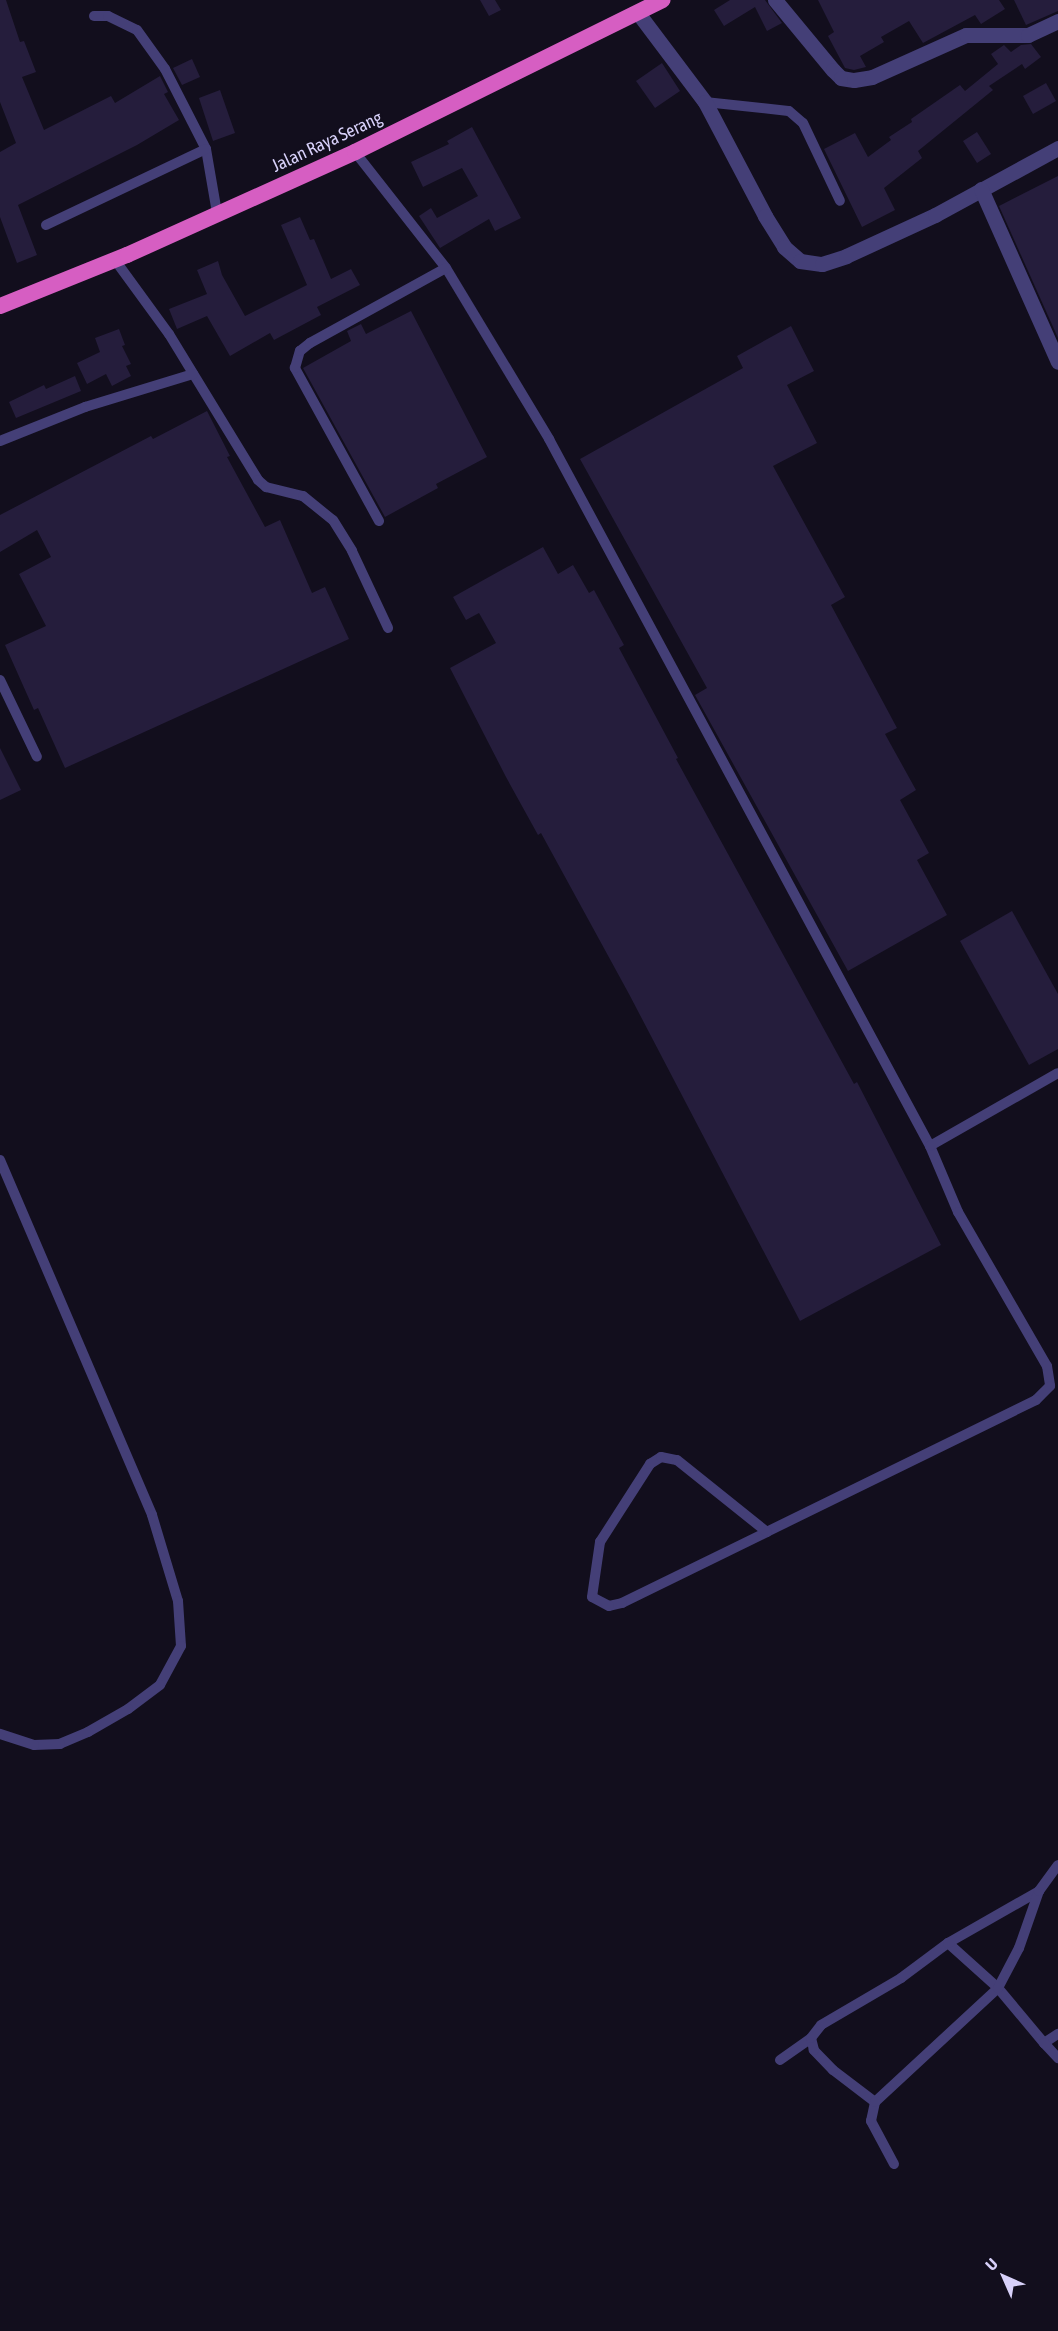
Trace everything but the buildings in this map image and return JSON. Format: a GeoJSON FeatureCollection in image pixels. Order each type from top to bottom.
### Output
{"type":"FeatureCollection","features":[{"type":"Feature","properties":{"kind":"highway","name":"Jalan Raya Serang"},"geometry":{"type":"LineString","coordinates":[[1,302],[116,260],[355,152],[663,0]]}},
{"type":"Feature","properties":{"kind":"street"},"geometry":{"type":"LineString","coordinates":[[775,0],[832,70],[841,78],[854,80],[872,76],[966,35],[1028,35],[1058,21]]}},
{"type":"Feature","properties":{"kind":"street"},"geometry":{"type":"LineString","coordinates":[[638,13],[705,102],[765,216],[784,247],[800,261],[822,264],[846,256],[935,216],[1058,148]]}},
{"type":"Feature","properties":{"kind":"street"},"geometry":{"type":"LineString","coordinates":[[981,189],[1058,362]]}},
{"type":"Feature","properties":{"kind":"lane"},"geometry":{"type":"LineString","coordinates":[[94,16],[108,16],[137,30],[165,69],[206,148],[218,213]]}},
{"type":"Feature","properties":{"kind":"lane"},"geometry":{"type":"LineString","coordinates":[[705,102],[789,111],[803,123],[840,201]]}},
{"type":"Feature","properties":{"kind":"lane"},"geometry":{"type":"LineString","coordinates":[[46,225],[206,148]]}},
{"type":"Feature","properties":{"kind":"lane"},"geometry":{"type":"LineString","coordinates":[[355,152],[446,268],[549,439],[930,1146],[958,1212],[1047,1366],[1050,1386],[1036,1400],[767,1532],[622,1603],[609,1606],[592,1597],[600,1542],[650,1464],[661,1457],[676,1460],[767,1532]]}},
{"type":"Feature","properties":{"kind":"lane"},"geometry":{"type":"LineString","coordinates":[[116,260],[194,374],[234,444],[258,480],[266,488],[303,496],[333,520],[352,551],[388,628]]}},
{"type":"Feature","properties":{"kind":"lane"},"geometry":{"type":"LineString","coordinates":[[379,521],[295,368],[300,351],[310,343],[446,268]]}},
{"type":"Feature","properties":{"kind":"lane"},"geometry":{"type":"LineString","coordinates":[[0,441],[85,407],[194,374]]}},
{"type":"Feature","properties":{"kind":"lane"},"geometry":{"type":"LineString","coordinates":[[0,680],[37,757]]}},
{"type":"Feature","properties":{"kind":"lane"},"geometry":{"type":"LineString","coordinates":[[930,1146],[1058,1072]]}},
{"type":"Feature","properties":{"kind":"lane"},"geometry":{"type":"LineString","coordinates":[[0,1160],[152,1515],[178,1601],[181,1646],[160,1685],[128,1709],[88,1732],[60,1744],[34,1745],[0,1734]]}},
{"type":"Feature","properties":{"kind":"lane"},"geometry":{"type":"LineString","coordinates":[[894,2164],[872,2121],[874,2102],[998,1988],[1019,1948],[1039,1891],[1058,1865]]}},
{"type":"Feature","properties":{"kind":"lane"},"geometry":{"type":"LineString","coordinates":[[780,2060],[811,2038],[821,2025],[901,1978],[948,1943],[1039,1891]]}},
{"type":"Feature","properties":{"kind":"lane"},"geometry":{"type":"LineString","coordinates":[[948,1943],[998,1988],[1058,2058]]}},
{"type":"Feature","properties":{"kind":"lane"},"geometry":{"type":"LineString","coordinates":[[1044,2043],[1058,2034]]}},
{"type":"Feature","properties":{"kind":"lane"},"geometry":{"type":"LineString","coordinates":[[811,2038],[814,2050],[833,2070],[874,2102]]}}]}
